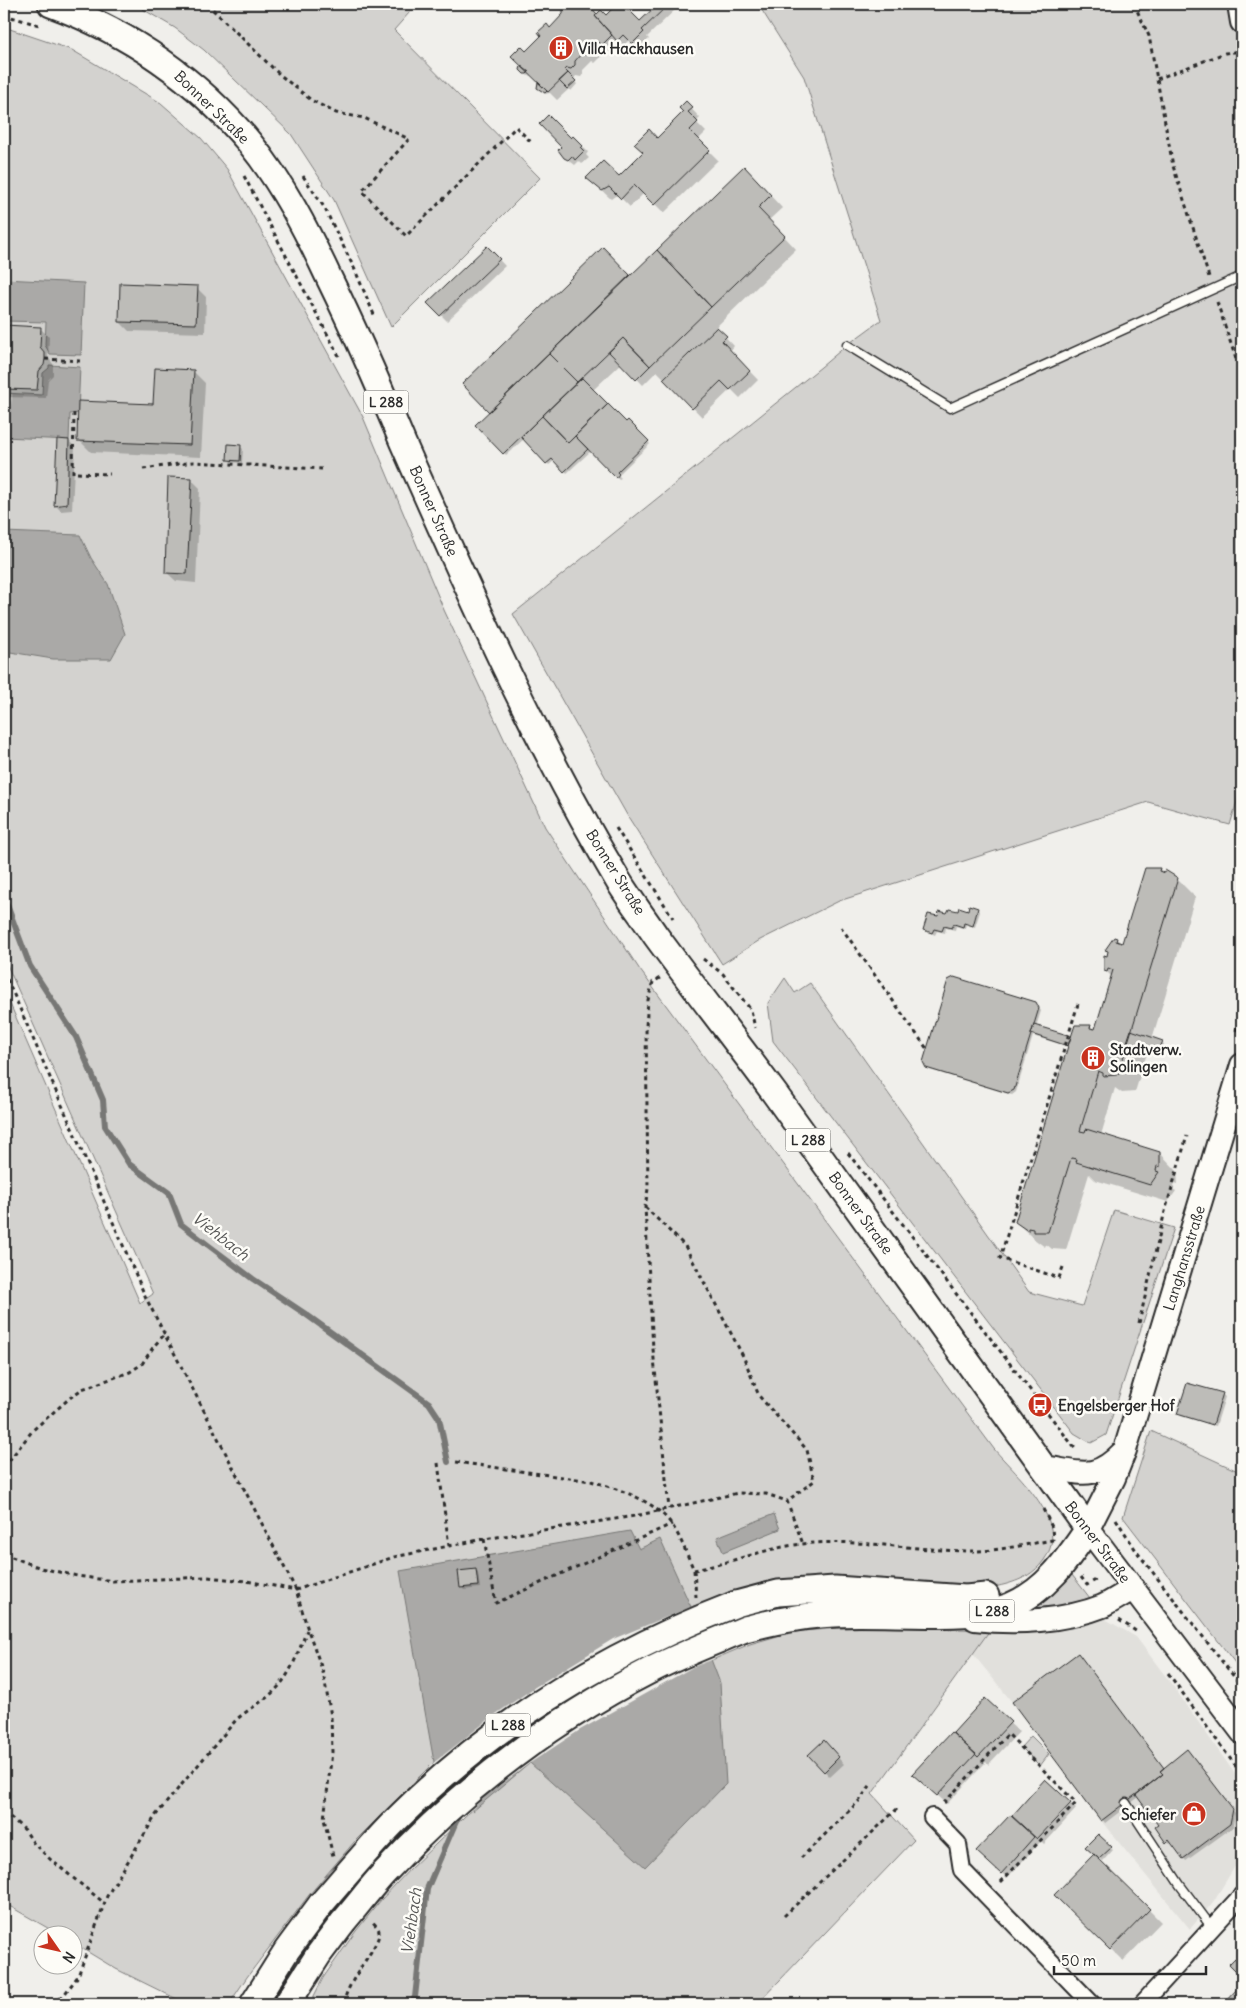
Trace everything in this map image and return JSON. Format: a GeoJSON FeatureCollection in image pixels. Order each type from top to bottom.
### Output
{"type":"FeatureCollection","features":[{"type":"Feature","properties":{"kind":"main road","name":"Bonner Straße"},"geometry":{"type":"LineString","coordinates":[[51,4],[111,30],[160,60],[196,88],[252,146],[295,210],[316,250],[466,584],[537,736],[621,886],[745,1054],[1088,1530]]}},
{"type":"Feature","properties":{"kind":"main road","name":"L 288"},"geometry":{"type":"LineString","coordinates":[[287,2004],[319,1954],[343,1922],[383,1874],[449,1808],[497,1768],[598,1699],[652,1669],[745,1629],[782,1619],[835,1614],[950,1615],[990,1611],[1010,1606],[1045,1584],[1059,1570],[1088,1530]]}},
{"type":"Feature","properties":{"kind":"main road","name":"L 288"},"geometry":{"type":"LineString","coordinates":[[253,2004],[287,1950],[321,1904],[402,1814],[445,1774],[516,1719],[554,1693],[630,1650],[655,1637],[736,1604],[778,1593],[835,1589],[966,1598],[1031,1594]]}},
{"type":"Feature","properties":{"kind":"street"},"geometry":{"type":"LineString","coordinates":[[1239,4],[1242,22]]}},
{"type":"Feature","properties":{"kind":"street","name":"Langhansstraße"},"geometry":{"type":"LineString","coordinates":[[1088,1530],[1125,1450],[1242,1064]]}},
{"type":"Feature","properties":{"kind":"street","name":"Langhansstraße"},"geometry":{"type":"LineString","coordinates":[[1043,1467],[1089,1474],[1110,1466],[1125,1450]]}},
{"type":"Feature","properties":{"kind":"street","name":"Bonner Straße"},"geometry":{"type":"LineString","coordinates":[[1088,1530],[1242,1732]]}},
{"type":"Feature","properties":{"kind":"street","name":"L 288"},"geometry":{"type":"LineString","coordinates":[[950,1615],[994,1621],[1030,1621],[1071,1614],[1102,1606],[1134,1589]]}},
{"type":"Feature","properties":{"kind":"street"},"geometry":{"type":"LineString","coordinates":[[932,1817],[958,1844],[962,1870],[1092,2004]]}},
{"type":"Feature","properties":{"kind":"street"},"geometry":{"type":"LineString","coordinates":[[1142,2004],[1213,1929],[1242,1895]]}},
{"type":"Feature","properties":{"kind":"lane"},"geometry":{"type":"LineString","coordinates":[[847,345],[950,408],[1242,276]]}},
{"type":"Feature","properties":{"kind":"lane"},"geometry":{"type":"LineString","coordinates":[[1126,1803],[1180,1885],[1213,1929]]}},
{"type":"Feature","properties":{"kind":"path"},"geometry":{"type":"LineString","coordinates":[[207,4],[279,74],[311,100],[336,113],[364,118],[409,139],[362,191],[406,236],[516,127],[533,144]]}},
{"type":"Feature","properties":{"kind":"path"},"geometry":{"type":"LineString","coordinates":[[1134,4],[1148,36],[1173,166],[1242,377]]}},
{"type":"Feature","properties":{"kind":"path"},"geometry":{"type":"LineString","coordinates":[[1157,79],[1225,54],[1242,51]]}},
{"type":"Feature","properties":{"kind":"path"},"geometry":{"type":"LineString","coordinates":[[302,175],[324,207],[355,270],[376,320]]}},
{"type":"Feature","properties":{"kind":"path"},"geometry":{"type":"LineString","coordinates":[[45,359],[80,361]]}},
{"type":"Feature","properties":{"kind":"path"},"geometry":{"type":"LineString","coordinates":[[6,437],[9,394]]}},
{"type":"Feature","properties":{"kind":"path"},"geometry":{"type":"LineString","coordinates":[[74,413],[73,473],[110,474]]}},
{"type":"Feature","properties":{"kind":"path"},"geometry":{"type":"LineString","coordinates":[[143,469],[193,462],[322,469]]}},
{"type":"Feature","properties":{"kind":"path"},"geometry":{"type":"LineString","coordinates":[[613,824],[676,922]]}},
{"type":"Feature","properties":{"kind":"path"},"geometry":{"type":"LineString","coordinates":[[841,927],[926,1049]]}},
{"type":"Feature","properties":{"kind":"path"},"geometry":{"type":"LineString","coordinates":[[696,954],[723,974],[751,1010],[756,1032]]}},
{"type":"Feature","properties":{"kind":"path"},"geometry":{"type":"LineString","coordinates":[[4,972],[164,1336],[296,1590],[323,1672],[332,1716],[332,1752],[324,1819],[333,1858]]}},
{"type":"Feature","properties":{"kind":"path"},"geometry":{"type":"LineString","coordinates":[[653,982],[648,1000],[646,1026],[648,1190],[645,1207],[653,1349],[669,1509]]}},
{"type":"Feature","properties":{"kind":"path"},"geometry":{"type":"LineString","coordinates":[[1063,1267],[1059,1278],[1000,1258],[1078,1004]]}},
{"type":"Feature","properties":{"kind":"path"},"geometry":{"type":"LineString","coordinates":[[1236,1031],[1242,1011]]}},
{"type":"Feature","properties":{"kind":"path"},"geometry":{"type":"LineString","coordinates":[[1164,1215],[1187,1136]]}},
{"type":"Feature","properties":{"kind":"path"},"geometry":{"type":"LineString","coordinates":[[846,1151],[1080,1455]]}},
{"type":"Feature","properties":{"kind":"path"},"geometry":{"type":"LineString","coordinates":[[645,1207],[685,1246],[744,1358],[759,1396],[807,1450],[814,1481],[787,1501]]}},
{"type":"Feature","properties":{"kind":"path"},"geometry":{"type":"LineString","coordinates":[[4,1467],[34,1430],[71,1397],[82,1389],[130,1372],[142,1364],[154,1346],[164,1336]]}},
{"type":"Feature","properties":{"kind":"path"},"geometry":{"type":"LineString","coordinates":[[456,1462],[591,1481],[612,1487],[639,1499],[659,1511],[672,1524],[694,1570],[696,1605]]}},
{"type":"Feature","properties":{"kind":"path"},"geometry":{"type":"LineString","coordinates":[[438,1464],[449,1546]]}},
{"type":"Feature","properties":{"kind":"path"},"geometry":{"type":"LineString","coordinates":[[4,1554],[41,1568],[113,1582],[207,1577],[246,1580],[296,1590],[394,1557],[484,1539],[659,1511],[738,1493],[766,1494],[787,1501]]}},
{"type":"Feature","properties":{"kind":"path"},"geometry":{"type":"LineString","coordinates":[[1103,1500],[1137,1552],[1242,1687]]}},
{"type":"Feature","properties":{"kind":"path"},"geometry":{"type":"LineString","coordinates":[[787,1501],[803,1544]]}},
{"type":"Feature","properties":{"kind":"path"},"geometry":{"type":"LineString","coordinates":[[484,1539],[496,1603],[672,1524]]}},
{"type":"Feature","properties":{"kind":"path"},"geometry":{"type":"LineString","coordinates":[[694,1570],[713,1567],[760,1552],[803,1544],[836,1543],[975,1551],[1053,1540]]}},
{"type":"Feature","properties":{"kind":"path"},"geometry":{"type":"LineString","coordinates":[[1102,1606],[1106,1612],[1139,1634]]}},
{"type":"Feature","properties":{"kind":"path"},"geometry":{"type":"LineString","coordinates":[[54,2004],[64,1995],[82,1970],[103,1902],[156,1815],[236,1720],[271,1695],[287,1677],[308,1630]]}},
{"type":"Feature","properties":{"kind":"path"},"geometry":{"type":"LineString","coordinates":[[1162,1665],[1242,1775]]}},
{"type":"Feature","properties":{"kind":"path"},"geometry":{"type":"LineString","coordinates":[[932,1817],[1008,1734],[1076,1803],[988,1896]]}},
{"type":"Feature","properties":{"kind":"path"},"geometry":{"type":"LineString","coordinates":[[801,1858],[860,1800],[872,1783]]}},
{"type":"Feature","properties":{"kind":"path"},"geometry":{"type":"LineString","coordinates":[[784,1916],[897,1810]]}},
{"type":"Feature","properties":{"kind":"path"},"geometry":{"type":"LineString","coordinates":[[4,1812],[24,1830],[34,1844],[51,1860],[103,1902]]}},
{"type":"Feature","properties":{"kind":"path"},"geometry":{"type":"LineString","coordinates":[[344,2004],[348,1988],[374,1947],[379,1934],[378,1929],[369,1916]]}},
{"type":"Feature","properties":{"kind":"shaded area"},"geometry":{"type":"Polygon","coordinates":[[[134,4],[417,4],[394,30],[540,178],[391,327],[334,200],[291,134],[204,50],[175,28],[134,4]]]}},
{"type":"Feature","properties":{"kind":"shaded area"},"geometry":{"type":"Polygon","coordinates":[[[758,4],[1242,4],[1242,785],[1230,825],[1148,802],[839,901],[760,940],[722,964],[627,815],[513,614],[847,345],[881,320],[804,77],[758,4]]]}},
{"type":"Feature","properties":{"kind":"shaded area"},"geometry":{"type":"Polygon","coordinates":[[[4,27],[72,50],[161,103],[201,138],[227,169],[363,417],[444,610],[545,827],[640,970],[994,1449],[1038,1500],[1047,1515],[1051,1530],[1051,1545],[1044,1560],[1028,1575],[994,1587],[735,1593],[691,1607],[613,1639],[434,1762],[355,1841],[309,1895],[229,2004],[187,2004],[116,1969],[82,1948],[82,1926],[44,1926],[4,1903],[4,990],[140,1303],[153,1294],[4,958],[4,27]]]}},
{"type":"Feature","properties":{"kind":"shaded area"},"geometry":{"type":"Polygon","coordinates":[[[4,279],[84,283],[81,355],[50,354],[45,345],[46,322],[4,321],[4,279]]]}},
{"type":"Feature","properties":{"kind":"shaded area"},"geometry":{"type":"Polygon","coordinates":[[[49,365],[80,367],[78,413],[70,414],[69,440],[4,437],[4,393],[42,395],[43,373],[49,368],[49,365]]]}},
{"type":"Feature","properties":{"kind":"shaded area"},"geometry":{"type":"Polygon","coordinates":[[[4,532],[80,535],[91,558],[108,584],[125,634],[111,659],[53,659],[4,651],[4,532]]]}},
{"type":"Feature","properties":{"kind":"shaded area"},"geometry":{"type":"Polygon","coordinates":[[[785,978],[795,993],[810,983],[1029,1292],[1082,1306],[1114,1210],[1174,1228],[1106,1435],[1091,1443],[1074,1433],[773,1041],[768,1003],[785,978]]]}},
{"type":"Feature","properties":{"kind":"shaded area"},"geometry":{"type":"Polygon","coordinates":[[[1151,1431],[1242,1473],[1242,1672],[1123,1517],[1151,1431]]]}},
{"type":"Feature","properties":{"kind":"shaded area"},"geometry":{"type":"Polygon","coordinates":[[[774,1514],[780,1529],[723,1552],[717,1537],[774,1514]]]}},
{"type":"Feature","properties":{"kind":"shaded area"},"geometry":{"type":"Polygon","coordinates":[[[630,1531],[639,1549],[660,1539],[691,1607],[720,1683],[726,1784],[645,1867],[530,1763],[473,1811],[434,1762],[400,1571],[630,1531]]]}},
{"type":"Feature","properties":{"kind":"shaded area"},"geometry":{"type":"Polygon","coordinates":[[[1072,1575],[1090,1598],[1027,1616],[1025,1611],[1072,1575]]]}},
{"type":"Feature","properties":{"kind":"shaded area"},"geometry":{"type":"Polygon","coordinates":[[[1100,1616],[1136,1637],[1242,1784],[1242,1855],[1213,1902],[1190,1929],[1102,1822],[1012,1702],[973,1654],[990,1630],[1100,1616]]]}},
{"type":"Feature","properties":{"kind":"shaded area"},"geometry":{"type":"Polygon","coordinates":[[[891,1627],[990,1630],[872,1794],[914,1840],[757,2004],[310,2004],[323,1978],[356,1931],[381,1900],[410,1869],[488,1794],[530,1763],[712,1660],[750,1644],[791,1632],[839,1628],[891,1627]]]}},
{"type":"Feature","properties":{"kind":"shaded area"},"geometry":{"type":"Polygon","coordinates":[[[1031,1736],[1049,1754],[1040,1766],[1021,1747],[1031,1736]]]}},
{"type":"Feature","properties":{"kind":"pier"},"geometry":{"type":"Polygon","coordinates":[[[6,394],[12,394],[8,437],[4,437],[4,426],[6,394]]]}},
{"type":"Feature","properties":{"kind":"pier"},"geometry":{"type":"Polygon","coordinates":[[[693,1606],[714,1659],[693,1667],[580,1730],[530,1763],[488,1794],[470,1811],[432,1764],[493,1716],[535,1687],[613,1639],[693,1606]]]}},
{"type":"Feature","properties":{"kind":"building","name":"Villa Hackhausen"},"geometry":{"type":"Polygon","coordinates":[[[580,4],[588,4],[597,14],[595,16],[612,35],[602,45],[599,42],[585,55],[582,53],[575,61],[575,65],[571,69],[567,68],[565,70],[568,73],[548,92],[511,56],[521,46],[526,51],[541,36],[538,32],[547,24],[550,28],[563,14],[563,10],[566,7],[571,7],[574,10],[580,4]]]}},
{"type":"Feature","properties":{"kind":"building"},"geometry":{"type":"Polygon","coordinates":[[[617,4],[624,5],[640,21],[658,4],[669,4],[642,30],[644,32],[632,44],[623,35],[617,41],[595,16],[601,10],[606,15],[617,4]]]}},
{"type":"Feature","properties":{"kind":"building"},"geometry":{"type":"Polygon","coordinates":[[[599,42],[601,44],[593,52],[591,50],[599,42]]]}},
{"type":"Feature","properties":{"kind":"building"},"geometry":{"type":"Polygon","coordinates":[[[521,66],[529,72],[527,74],[520,70],[521,66]]]}},
{"type":"Feature","properties":{"kind":"building"},"geometry":{"type":"Polygon","coordinates":[[[568,73],[576,81],[567,89],[559,81],[568,73]]]}},
{"type":"Feature","properties":{"kind":"building"},"geometry":{"type":"Polygon","coordinates":[[[538,82],[547,91],[545,93],[537,88],[538,82]]]}},
{"type":"Feature","properties":{"kind":"building"},"geometry":{"type":"Polygon","coordinates":[[[686,101],[693,108],[688,112],[698,122],[690,130],[710,150],[654,205],[634,185],[621,199],[609,187],[602,191],[586,178],[603,161],[619,176],[643,152],[634,144],[649,129],[657,138],[683,112],[679,108],[686,101]]]}},
{"type":"Feature","properties":{"kind":"building"},"geometry":{"type":"Polygon","coordinates":[[[548,115],[571,138],[573,136],[583,146],[581,148],[584,151],[575,160],[572,156],[568,160],[564,158],[558,150],[561,147],[539,124],[548,115]]]}},
{"type":"Feature","properties":{"kind":"building"},"geometry":{"type":"Polygon","coordinates":[[[744,166],[771,195],[758,208],[785,236],[711,307],[657,250],[744,166]]]}},
{"type":"Feature","properties":{"kind":"building"},"geometry":{"type":"Polygon","coordinates":[[[487,246],[500,259],[440,316],[427,303],[487,246]]]}},
{"type":"Feature","properties":{"kind":"building"},"geometry":{"type":"Polygon","coordinates":[[[603,247],[630,275],[489,412],[462,384],[603,247]]]}},
{"type":"Feature","properties":{"kind":"building"},"geometry":{"type":"Polygon","coordinates":[[[657,250],[711,307],[650,366],[623,338],[577,382],[549,354],[657,250]]]}},
{"type":"Feature","properties":{"kind":"building"},"geometry":{"type":"Polygon","coordinates":[[[120,283],[198,286],[196,324],[119,322],[120,283]]]}},
{"type":"Feature","properties":{"kind":"building"},"geometry":{"type":"Polygon","coordinates":[[[4,325],[41,327],[40,347],[45,353],[45,359],[44,365],[39,371],[37,390],[4,389],[4,325]]]}},
{"type":"Feature","properties":{"kind":"building"},"geometry":{"type":"Polygon","coordinates":[[[717,327],[727,336],[722,341],[750,371],[730,390],[721,381],[692,409],[663,379],[717,327]]]}},
{"type":"Feature","properties":{"kind":"building"},"geometry":{"type":"Polygon","coordinates":[[[623,338],[650,366],[636,380],[609,352],[623,338]]]}},
{"type":"Feature","properties":{"kind":"building"},"geometry":{"type":"Polygon","coordinates":[[[549,354],[577,382],[503,454],[475,425],[549,354]]]}},
{"type":"Feature","properties":{"kind":"building"},"geometry":{"type":"Polygon","coordinates":[[[155,368],[194,370],[190,445],[77,441],[78,401],[153,404],[155,368]]]}},
{"type":"Feature","properties":{"kind":"building"},"geometry":{"type":"Polygon","coordinates":[[[582,378],[608,404],[568,443],[542,416],[582,378]]]}},
{"type":"Feature","properties":{"kind":"building"},"geometry":{"type":"Polygon","coordinates":[[[608,404],[626,422],[628,420],[649,441],[617,472],[619,474],[616,478],[575,436],[608,404]]]}},
{"type":"Feature","properties":{"kind":"building"},"geometry":{"type":"Polygon","coordinates":[[[542,416],[568,443],[575,436],[588,449],[564,472],[552,459],[546,464],[521,437],[542,416]]]}},
{"type":"Feature","properties":{"kind":"building"},"geometry":{"type":"Polygon","coordinates":[[[57,439],[69,440],[67,504],[54,506],[57,439]]]}},
{"type":"Feature","properties":{"kind":"building"},"geometry":{"type":"Polygon","coordinates":[[[228,444],[241,445],[240,461],[227,460],[228,444]]]}},
{"type":"Feature","properties":{"kind":"building"},"geometry":{"type":"Polygon","coordinates":[[[168,477],[192,478],[187,574],[165,573],[168,477]]]}},
{"type":"Feature","properties":{"kind":"building","name":"Stadtverw. Solingen"},"geometry":{"type":"Polygon","coordinates":[[[1145,868],[1160,868],[1159,871],[1164,873],[1165,870],[1178,878],[1118,1075],[1103,1076],[1103,1073],[1098,1071],[1080,1131],[1085,1132],[1086,1129],[1160,1152],[1160,1167],[1157,1166],[1156,1171],[1159,1172],[1150,1185],[1076,1162],[1077,1159],[1071,1158],[1048,1232],[1033,1232],[1033,1229],[1028,1228],[1028,1231],[1015,1222],[1068,1046],[1075,1025],[1091,1025],[1090,1028],[1095,1029],[1113,970],[1108,968],[1107,972],[1104,971],[1104,955],[1107,956],[1108,951],[1105,950],[1114,937],[1117,938],[1116,941],[1122,943],[1145,868]]]}},
{"type":"Feature","properties":{"kind":"building"},"geometry":{"type":"Polygon","coordinates":[[[969,905],[978,908],[973,926],[964,923],[963,927],[954,924],[952,928],[944,926],[942,931],[934,929],[932,933],[923,930],[928,914],[938,916],[939,911],[947,913],[949,909],[958,911],[959,907],[968,910],[969,905]]]}},
{"type":"Feature","properties":{"kind":"building"},"geometry":{"type":"Polygon","coordinates":[[[954,977],[1036,1002],[1039,1008],[1014,1090],[1008,1093],[926,1068],[923,1062],[948,980],[954,977]]]}},
{"type":"Feature","properties":{"kind":"building"},"geometry":{"type":"Polygon","coordinates":[[[1034,1025],[1071,1036],[1068,1046],[1031,1034],[1034,1025]]]}},
{"type":"Feature","properties":{"kind":"building"},"geometry":{"type":"Polygon","coordinates":[[[1131,1030],[1163,1041],[1158,1052],[1127,1042],[1131,1030]]]}},
{"type":"Feature","properties":{"kind":"building"},"geometry":{"type":"Polygon","coordinates":[[[1187,1383],[1223,1393],[1213,1425],[1177,1414],[1187,1383]]]}},
{"type":"Feature","properties":{"kind":"building"},"geometry":{"type":"Polygon","coordinates":[[[476,1569],[478,1586],[460,1588],[458,1571],[476,1569]]]}},
{"type":"Feature","properties":{"kind":"building"},"geometry":{"type":"Polygon","coordinates":[[[1078,1653],[1164,1768],[1160,1771],[1163,1774],[1101,1821],[1012,1702],[1078,1653]]]}},
{"type":"Feature","properties":{"kind":"building"},"geometry":{"type":"Polygon","coordinates":[[[985,1698],[1011,1722],[978,1757],[953,1733],[985,1698]]]}},
{"type":"Feature","properties":{"kind":"building"},"geometry":{"type":"Polygon","coordinates":[[[951,1732],[976,1754],[937,1796],[912,1774],[951,1732]]]}},
{"type":"Feature","properties":{"kind":"building"},"geometry":{"type":"Polygon","coordinates":[[[824,1740],[839,1757],[824,1772],[808,1755],[824,1740]]]}},
{"type":"Feature","properties":{"kind":"building"},"geometry":{"type":"Polygon","coordinates":[[[1187,1749],[1233,1809],[1230,1824],[1183,1859],[1169,1840],[1166,1843],[1155,1827],[1158,1825],[1136,1795],[1163,1774],[1160,1771],[1187,1749]]]}},
{"type":"Feature","properties":{"kind":"building"},"geometry":{"type":"Polygon","coordinates":[[[1045,1779],[1071,1803],[1037,1839],[1012,1816],[1045,1779]]]}},
{"type":"Feature","properties":{"kind":"building"},"geometry":{"type":"Polygon","coordinates":[[[1010,1815],[1034,1837],[1001,1874],[976,1851],[1010,1815]]]}},
{"type":"Feature","properties":{"kind":"building"},"geometry":{"type":"Polygon","coordinates":[[[1098,1834],[1112,1847],[1099,1859],[1085,1847],[1098,1834]]]}},
{"type":"Feature","properties":{"kind":"building"},"geometry":{"type":"Polygon","coordinates":[[[1094,1854],[1150,1909],[1110,1950],[1054,1895],[1094,1854]]]}},
{"type":"Feature","properties":{"kind":"building"},"geometry":{"type":"Polygon","coordinates":[[[1235,1958],[1242,1966],[1242,1973],[1240,1975],[1229,1964],[1235,1958]]]}},
{"type":"Feature","properties":{"kind":"building"},"geometry":{"type":"Polygon","coordinates":[[[1239,1987],[1242,1989],[1242,2004],[1223,2004],[1239,1987]]]}},
{"type":"Feature","properties":{"kind":"waterway","name":"Viehbach"},"geometry":{"type":"LineString","coordinates":[[4,897],[30,966],[76,1037],[103,1100],[105,1126],[129,1164],[169,1193],[181,1224],[253,1279],[304,1313],[429,1403],[439,1418],[448,1462]]}},
{"type":"Feature","properties":{"kind":"waterway","name":"Viehbach"},"geometry":{"type":"LineString","coordinates":[[411,2004],[415,1997],[427,1889],[460,1812]]}},
{"type":"Feature","properties":{"kind":"place","name":"Villa Hackhausen"},"geometry":{"type":"Point","coordinates":[561,48]}},
{"type":"Feature","properties":{"kind":"place","name":"Stadtverw. Solingen"},"geometry":{"type":"Point","coordinates":[1093,1058]}},
{"type":"Feature","properties":{"kind":"place","name":"Engelsberger Hof"},"geometry":{"type":"Point","coordinates":[1040,1405]}},
{"type":"Feature","properties":{"kind":"place","name":"Schiefer"},"geometry":{"type":"Point","coordinates":[1194,1814]}}]}
